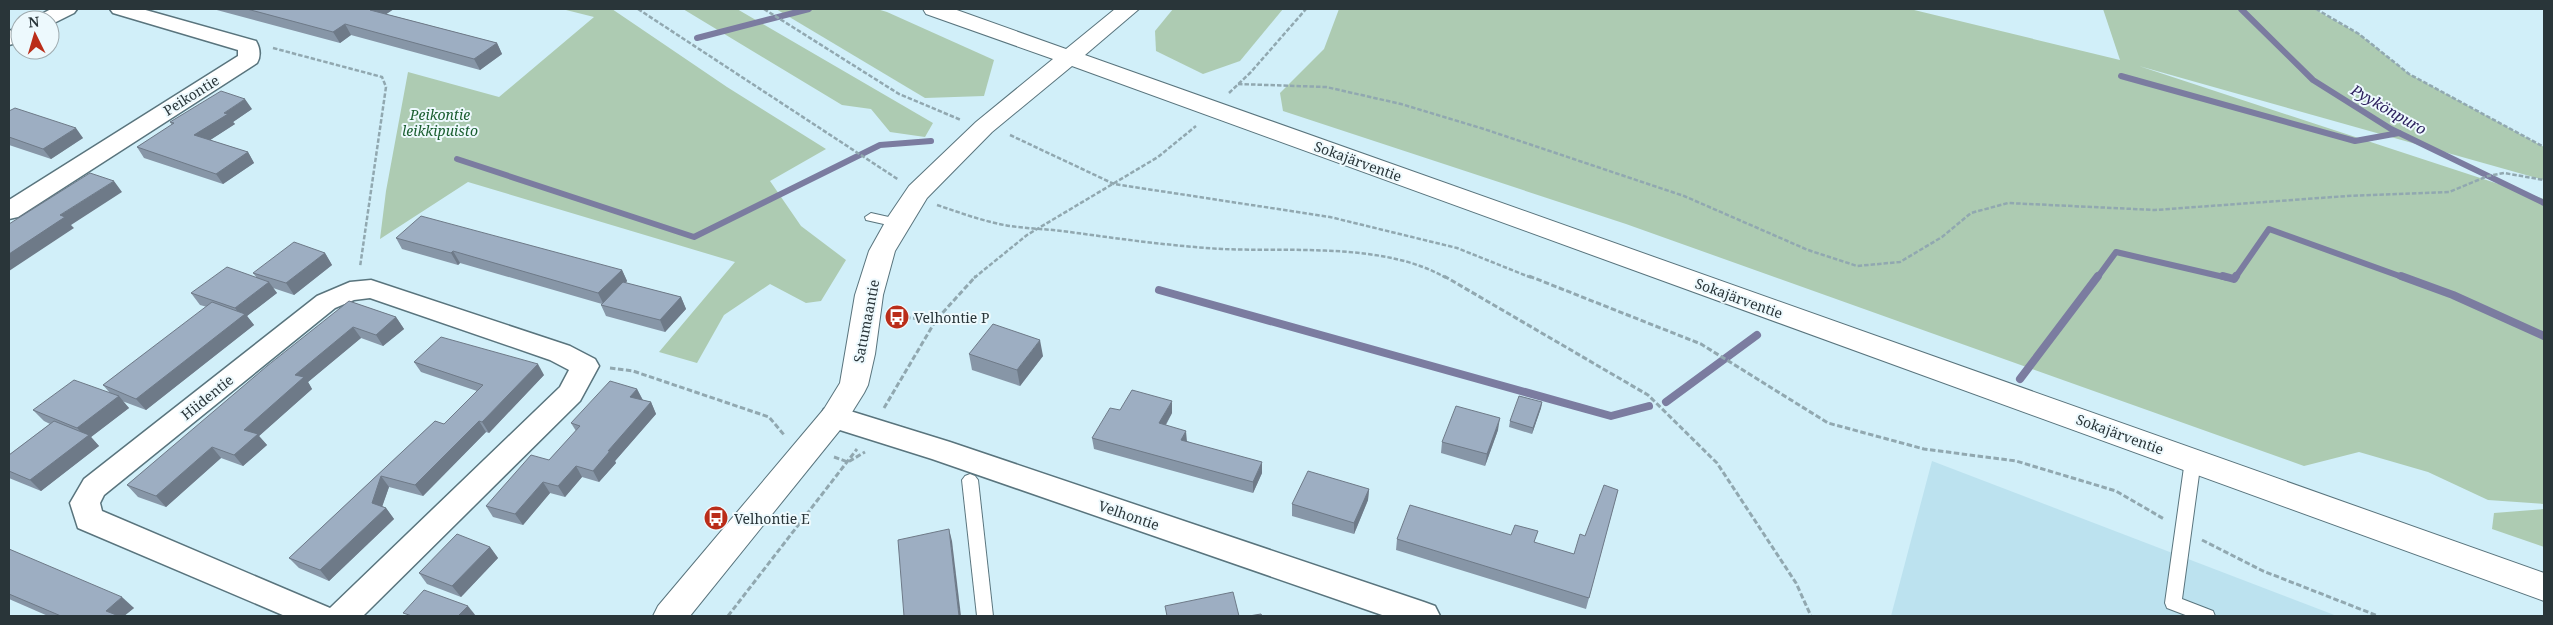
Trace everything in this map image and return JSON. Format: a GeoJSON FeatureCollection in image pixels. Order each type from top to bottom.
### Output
{"type":"FeatureCollection","features":[{"type":"Feature","properties":{"kind":"street"},"geometry":{"type":"LineString","coordinates":[[120,9],[248,46]]}},
{"type":"Feature","properties":{"kind":"street","name":"Sokajärventie"},"geometry":{"type":"LineString","coordinates":[[934,9],[2544,587]]}},
{"type":"Feature","properties":{"kind":"street","name":"Satumaantie"},"geometry":{"type":"LineString","coordinates":[[670,616],[834,417],[854,385],[861,354],[869,295],[882,251],[884,220],[918,192],[984,127],[1128,9]]}},
{"type":"Feature","properties":{"kind":"street","name":"Peikontie"},"geometry":{"type":"LineString","coordinates":[[9,211],[249,58],[248,46]]}},
{"type":"Feature","properties":{"kind":"street","name":"Hiidentie"},"geometry":{"type":"LineString","coordinates":[[318,616],[89,519],[85,503],[94,487],[326,302],[350,291],[371,289],[560,353],[585,366]]}},
{"type":"Feature","properties":{"kind":"street"},"geometry":{"type":"LineString","coordinates":[[342,616],[570,394],[585,366]]}},
{"type":"Feature","properties":{"kind":"street","name":"Velhontie"},"geometry":{"type":"LineString","coordinates":[[834,417],[950,453],[1424,616]]}},
{"type":"Feature","properties":{"kind":"lane"},"geometry":{"type":"LineString","coordinates":[[2194,460],[2182,530],[2173,603],[2207,616]]}},
{"type":"Feature","properties":{"kind":"lane"},"geometry":{"type":"LineString","coordinates":[[970,480],[985,616]]}},
{"type":"Feature","properties":{"kind":"path"},"geometry":{"type":"LineString","coordinates":[[638,9],[932,203],[977,219],[1010,226],[1037,228],[1131,242],[1213,248],[1337,251],[1384,256],[1436,272],[1648,395],[1717,463],[1796,583],[1811,616]]}},
{"type":"Feature","properties":{"kind":"path"},"geometry":{"type":"LineString","coordinates":[[764,9],[899,94],[984,127],[1014,136],[1114,184],[1131,185],[1330,217],[1457,248],[1701,344],[1828,423],[1924,449],[2016,462],[2116,491],[2182,530],[2263,570],[2378,616]]}},
{"type":"Feature","properties":{"kind":"path"},"geometry":{"type":"LineString","coordinates":[[1228,93],[1306,9]]}},
{"type":"Feature","properties":{"kind":"path"},"geometry":{"type":"LineString","coordinates":[[2316,9],[2359,34],[2409,74],[2544,147]]}},
{"type":"Feature","properties":{"kind":"path"},"geometry":{"type":"LineString","coordinates":[[248,46],[281,49],[382,77],[386,88],[359,270],[350,291]]}},
{"type":"Feature","properties":{"kind":"path"},"geometry":{"type":"LineString","coordinates":[[1238,84],[1326,87],[1401,104],[1484,129],[1684,196],[1808,250],[1857,266],[1900,262],[1942,237],[1971,213],[2008,203],[2103,210],[2155,210],[2347,196],[2449,192],[2488,176],[2504,173],[2544,180]]}},
{"type":"Feature","properties":{"kind":"path"},"geometry":{"type":"LineString","coordinates":[[728,616],[848,462],[871,429],[936,320],[958,294],[986,266],[1037,228],[1158,157],[1200,123]]}},
{"type":"Feature","properties":{"kind":"path"},"geometry":{"type":"LineString","coordinates":[[897,318],[936,320]]}},
{"type":"Feature","properties":{"kind":"path"},"geometry":{"type":"LineString","coordinates":[[585,366],[632,371],[769,417],[784,436],[808,448],[848,462]]}},
{"type":"Feature","properties":{"kind":"shaded area"},"geometry":{"type":"Polygon","coordinates":[[[1932,461],[2337,616],[1891,616],[1932,461]]]}},
{"type":"Feature","properties":{"kind":"green space","name":"Peikontie leikkipuisto"},"geometry":{"type":"Polygon","coordinates":[[[562,9],[612,9],[727,87],[826,149],[770,181],[801,226],[846,260],[821,301],[806,303],[770,284],[724,315],[697,363],[659,352],[735,262],[468,182],[380,239],[386,191],[408,72],[499,97],[594,17],[562,9]]]}},
{"type":"Feature","properties":{"kind":"green space"},"geometry":{"type":"Polygon","coordinates":[[[683,9],[737,9],[933,123],[925,137],[890,132],[871,109],[842,105],[683,9]]]}},
{"type":"Feature","properties":{"kind":"green space"},"geometry":{"type":"Polygon","coordinates":[[[776,9],[877,9],[887,12],[994,60],[984,96],[925,98],[776,9]]]}},
{"type":"Feature","properties":{"kind":"green space"},"geometry":{"type":"Polygon","coordinates":[[[1173,9],[1283,9],[1240,61],[1203,74],[1156,51],[1155,31],[1173,9]]]}},
{"type":"Feature","properties":{"kind":"green space"},"geometry":{"type":"Polygon","coordinates":[[[1339,9],[1910,9],[2120,60],[2103,9],[2314,9],[2359,34],[2409,74],[2544,147],[2544,180],[2139,66],[2544,199],[2544,504],[2488,500],[2428,472],[2359,452],[2304,466],[1626,224],[1283,111],[1280,93],[1324,49],[1339,9]]]}},
{"type":"Feature","properties":{"kind":"green space"},"geometry":{"type":"Polygon","coordinates":[[[2544,509],[2544,547],[2492,529],[2494,513],[2544,509]]]}},
{"type":"Feature","properties":{"kind":"building"},"geometry":{"type":"Polygon","coordinates":[[[247,9],[372,9],[370,10],[497,43],[474,59],[345,24],[333,32],[247,9]]]}},
{"type":"Feature","properties":{"kind":"building"},"geometry":{"type":"Polygon","coordinates":[[[221,91],[245,99],[224,113],[228,114],[194,135],[248,152],[216,174],[137,147],[174,123],[170,122],[221,91]]]}},
{"type":"Feature","properties":{"kind":"building"},"geometry":{"type":"Polygon","coordinates":[[[15,108],[76,128],[43,149],[9,137],[9,111],[15,108]]]}},
{"type":"Feature","properties":{"kind":"building"},"geometry":{"type":"Polygon","coordinates":[[[90,173],[114,181],[60,215],[65,217],[9,254],[9,224],[90,173]]]}},
{"type":"Feature","properties":{"kind":"building"},"geometry":{"type":"Polygon","coordinates":[[[421,216],[622,270],[598,293],[453,251],[451,253],[396,238],[421,216]]]}},
{"type":"Feature","properties":{"kind":"building"},"geometry":{"type":"Polygon","coordinates":[[[294,242],[325,253],[286,283],[253,273],[294,242]]]}},
{"type":"Feature","properties":{"kind":"building"},"geometry":{"type":"Polygon","coordinates":[[[227,267],[269,282],[235,308],[191,293],[227,267]]]}},
{"type":"Feature","properties":{"kind":"building"},"geometry":{"type":"Polygon","coordinates":[[[623,282],[681,297],[660,320],[601,305],[623,282]]]}},
{"type":"Feature","properties":{"kind":"building"},"geometry":{"type":"Polygon","coordinates":[[[349,301],[396,317],[376,335],[353,327],[295,375],[304,377],[244,430],[258,434],[234,455],[212,447],[156,496],[127,485],[267,366],[349,301]]]}},
{"type":"Feature","properties":{"kind":"building"},"geometry":{"type":"Polygon","coordinates":[[[212,302],[245,314],[136,399],[103,385],[212,302]]]}},
{"type":"Feature","properties":{"kind":"building"},"geometry":{"type":"Polygon","coordinates":[[[993,324],[1040,340],[1017,370],[969,354],[993,324]]]}},
{"type":"Feature","properties":{"kind":"building"},"geometry":{"type":"Polygon","coordinates":[[[441,337],[538,364],[482,422],[479,421],[415,485],[381,476],[372,503],[386,508],[320,570],[289,558],[435,421],[444,424],[483,385],[414,362],[441,337]]]}},
{"type":"Feature","properties":{"kind":"building"},"geometry":{"type":"Polygon","coordinates":[[[74,380],[119,396],[77,428],[33,410],[74,380]]]}},
{"type":"Feature","properties":{"kind":"building"},"geometry":{"type":"Polygon","coordinates":[[[610,381],[637,389],[630,397],[651,402],[593,471],[576,466],[558,486],[543,482],[515,514],[486,506],[531,455],[549,460],[580,426],[571,423],[610,381]]]}},
{"type":"Feature","properties":{"kind":"building"},"geometry":{"type":"Polygon","coordinates":[[[1132,390],[1172,401],[1159,423],[1186,431],[1181,440],[1262,462],[1253,482],[1092,438],[1110,408],[1120,410],[1132,390]]]}},
{"type":"Feature","properties":{"kind":"building"},"geometry":{"type":"Polygon","coordinates":[[[1519,396],[1542,402],[1533,428],[1510,421],[1519,396]]]}},
{"type":"Feature","properties":{"kind":"building"},"geometry":{"type":"Polygon","coordinates":[[[1456,406],[1500,418],[1487,454],[1442,442],[1456,406]]]}},
{"type":"Feature","properties":{"kind":"building"},"geometry":{"type":"Polygon","coordinates":[[[54,421],[89,435],[30,480],[9,471],[9,455],[54,421]]]}},
{"type":"Feature","properties":{"kind":"building"},"geometry":{"type":"Polygon","coordinates":[[[1308,471],[1369,489],[1354,523],[1292,504],[1308,471]]]}},
{"type":"Feature","properties":{"kind":"building"},"geometry":{"type":"Polygon","coordinates":[[[1604,485],[1618,490],[1589,598],[1397,539],[1410,505],[1511,535],[1515,525],[1538,531],[1534,542],[1574,554],[1580,534],[1585,536],[1604,485]]]}},
{"type":"Feature","properties":{"kind":"building"},"geometry":{"type":"Polygon","coordinates":[[[949,529],[959,616],[904,616],[898,540],[949,529]]]}},
{"type":"Feature","properties":{"kind":"building"},"geometry":{"type":"Polygon","coordinates":[[[457,534],[490,547],[452,586],[419,573],[457,534]]]}},
{"type":"Feature","properties":{"kind":"building"},"geometry":{"type":"Polygon","coordinates":[[[9,549],[122,597],[106,611],[119,616],[61,616],[9,594],[9,549]]]}},
{"type":"Feature","properties":{"kind":"building"},"geometry":{"type":"Polygon","coordinates":[[[424,590],[468,606],[458,616],[412,616],[403,613],[424,590]]]}},
{"type":"Feature","properties":{"kind":"building"},"geometry":{"type":"Polygon","coordinates":[[[1233,592],[1239,616],[1167,616],[1165,606],[1233,592]]]}},
{"type":"Feature","properties":{"kind":"waterway"},"geometry":{"type":"LineString","coordinates":[[697,38],[809,9]]}},
{"type":"Feature","properties":{"kind":"waterway","name":"Pyykönpuro"},"geometry":{"type":"LineString","coordinates":[[2241,9],[2313,80],[2391,129],[2544,203]]}},
{"type":"Feature","properties":{"kind":"waterway"},"geometry":{"type":"LineString","coordinates":[[2121,76],[2355,141],[2399,133]]}},
{"type":"Feature","properties":{"kind":"waterway"},"geometry":{"type":"LineString","coordinates":[[457,159],[694,237],[880,145],[931,141]]}},
{"type":"Feature","properties":{"kind":"waterway"},"geometry":{"type":"LineString","coordinates":[[2235,278],[2269,229],[2405,278]]}},
{"type":"Feature","properties":{"kind":"waterway"},"geometry":{"type":"LineString","coordinates":[[2097,278],[2116,252],[2228,278]]}},
{"type":"Feature","properties":{"kind":"waterway"},"geometry":{"type":"LineString","coordinates":[[2020,379],[2098,276]]}},
{"type":"Feature","properties":{"kind":"waterway"},"geometry":{"type":"LineString","coordinates":[[2223,276],[2234,279],[2236,276]]}},
{"type":"Feature","properties":{"kind":"waterway"},"geometry":{"type":"LineString","coordinates":[[2401,276],[2453,295],[2544,336]]}},
{"type":"Feature","properties":{"kind":"waterway"},"geometry":{"type":"LineString","coordinates":[[1159,290],[1611,416],[1649,406]]}},
{"type":"Feature","properties":{"kind":"waterway"},"geometry":{"type":"LineString","coordinates":[[1666,402],[1757,335]]}},
{"type":"Feature","properties":{"kind":"place","name":"Velhontie P"},"geometry":{"type":"Point","coordinates":[897,317]}},
{"type":"Feature","properties":{"kind":"place","name":"Velhontie E"},"geometry":{"type":"Point","coordinates":[716,518]}}]}
